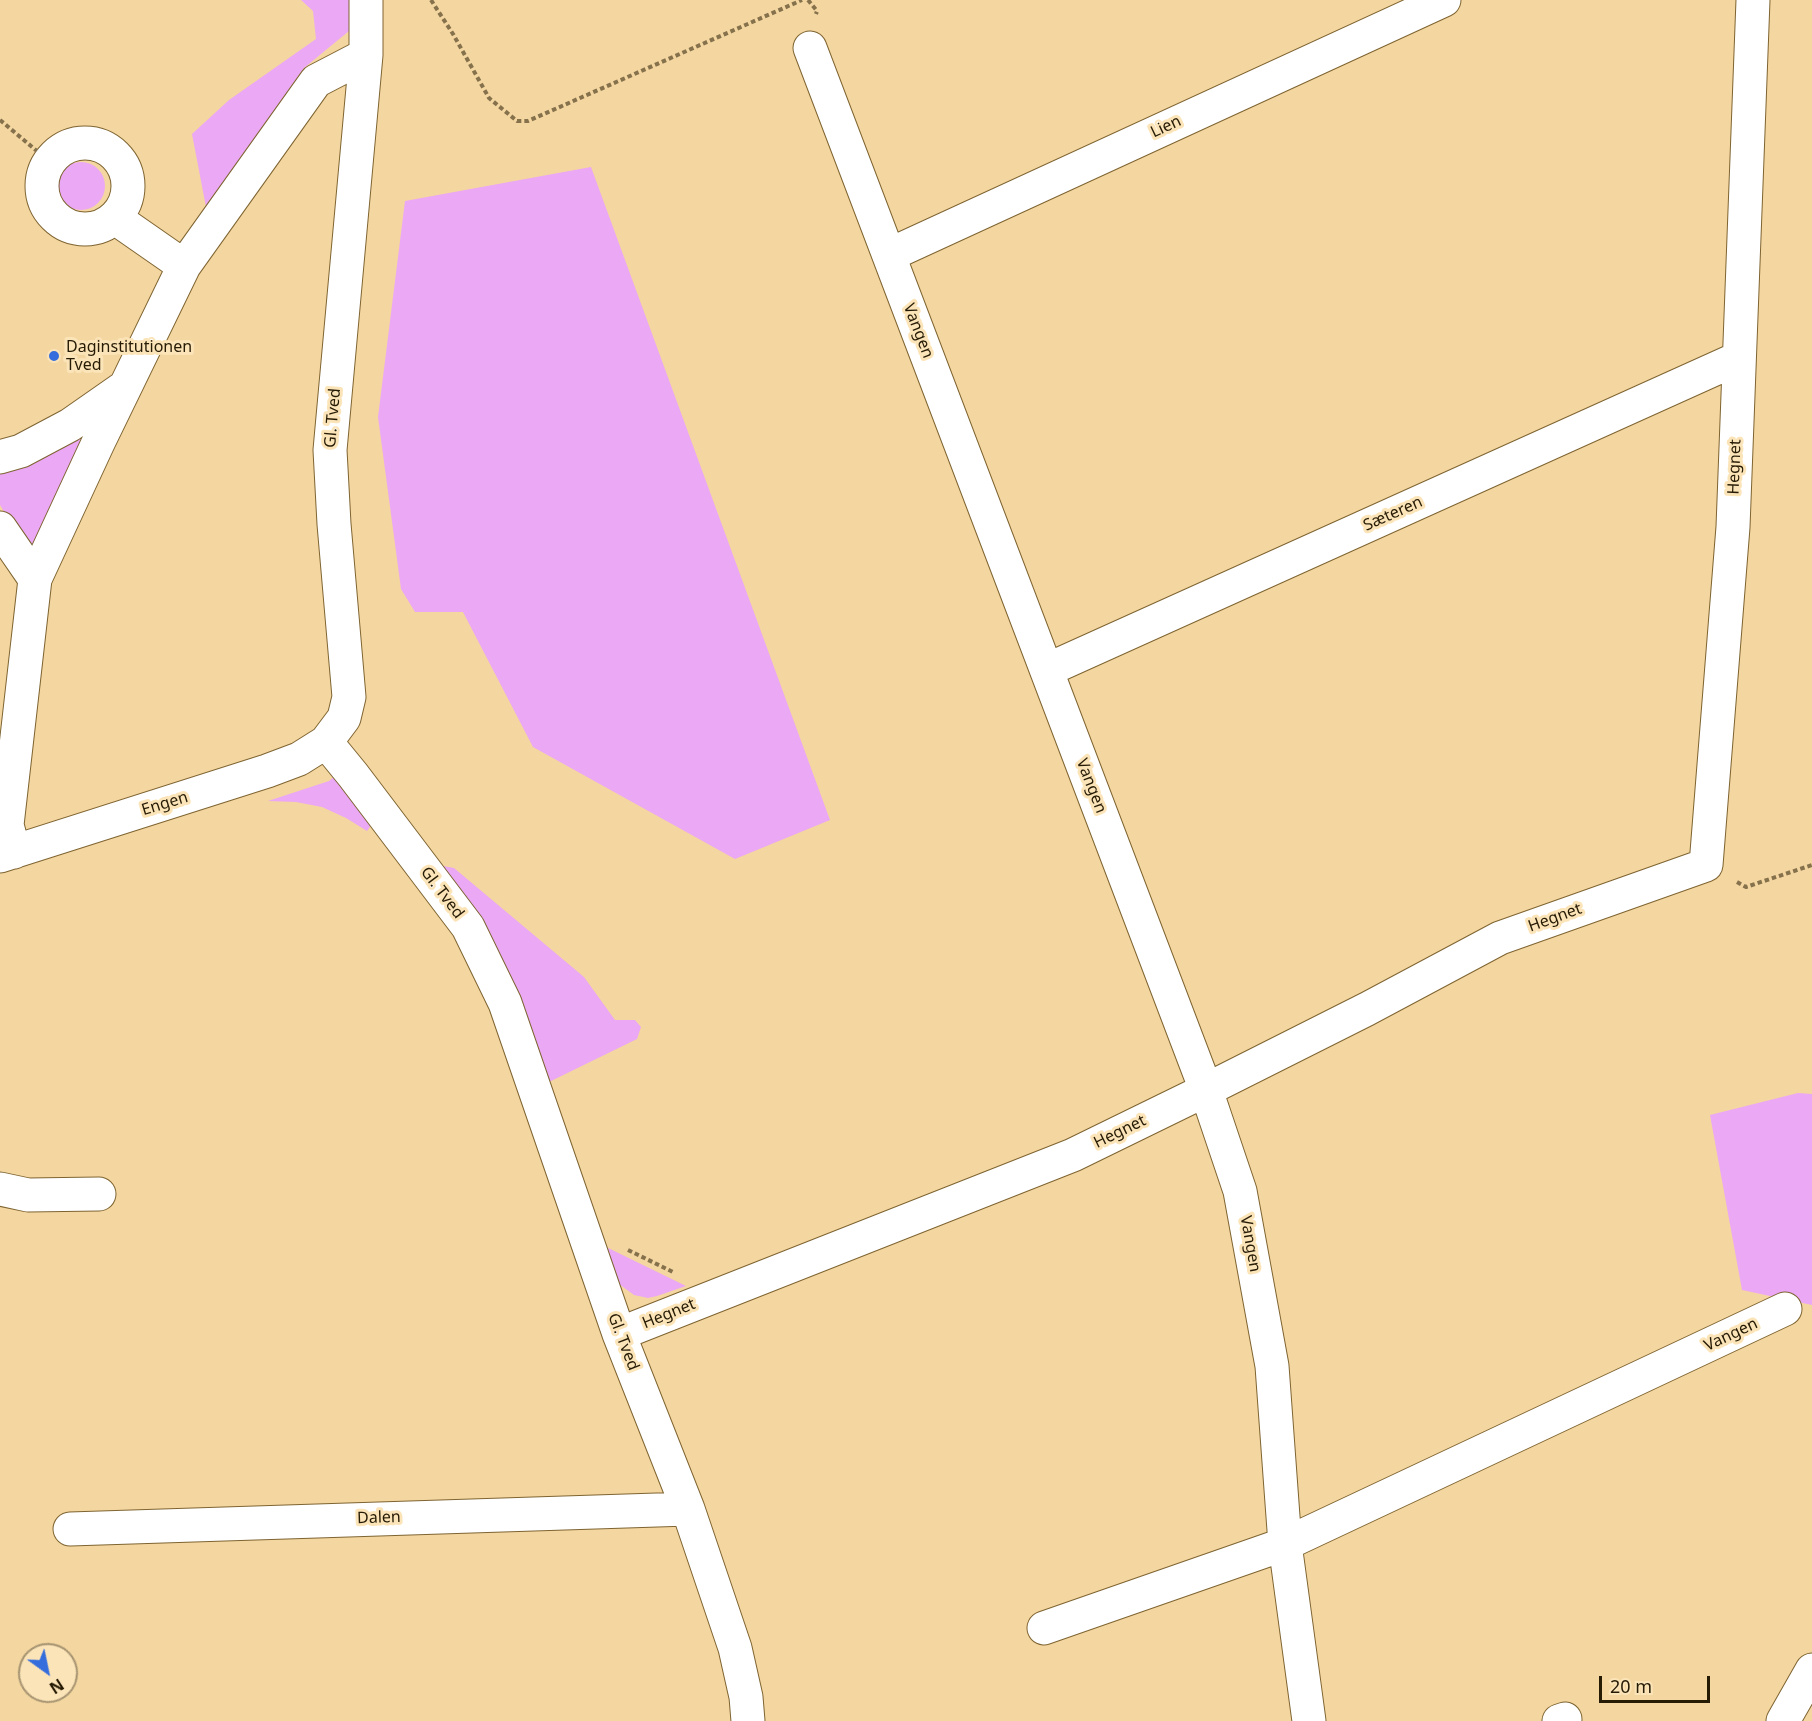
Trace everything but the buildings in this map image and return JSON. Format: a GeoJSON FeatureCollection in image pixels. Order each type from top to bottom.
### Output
{"type":"FeatureCollection","features":[{"type":"Feature","properties":{"kind":"street","name":"Gl. Tved"},"geometry":{"type":"LineString","coordinates":[[366,0],[366,55],[330,450],[349,697],[344,718],[326,742],[468,927],[505,1003],[619,1334],[688,1509],[735,1648],[746,1697],[748,1721]]}},
{"type":"Feature","properties":{"kind":"street","name":"Lien"},"geometry":{"type":"LineString","coordinates":[[889,255],[1444,0]]}},
{"type":"Feature","properties":{"kind":"street","name":"Hegnet"},"geometry":{"type":"LineString","coordinates":[[619,1334],[1073,1155],[1366,1009],[1500,938],[1706,865],[1733,527],[1753,0]]}},
{"type":"Feature","properties":{"kind":"street","name":"Vangen"},"geometry":{"type":"LineString","coordinates":[[810,48],[1206,1090],[1240,1191],[1272,1366],[1285,1544],[1309,1721]]}},
{"type":"Feature","properties":{"kind":"street"},"geometry":{"type":"LineString","coordinates":[[7,854],[7,825],[35,579],[184,266],[316,81],[366,55]]}},
{"type":"Feature","properties":{"kind":"street"},"geometry":{"type":"LineString","coordinates":[[79,143],[95,144],[112,152],[124,168],[128,188],[123,208],[115,218],[105,225],[81,230],[61,223],[48,210],[40,186],[45,168],[61,149],[79,143]]}},
{"type":"Feature","properties":{"kind":"street"},"geometry":{"type":"LineString","coordinates":[[115,218],[184,266]]}},
{"type":"Feature","properties":{"kind":"street","name":"Sæteren"},"geometry":{"type":"LineString","coordinates":[[1047,670],[1739,358]]}},
{"type":"Feature","properties":{"kind":"street"},"geometry":{"type":"LineString","coordinates":[[0,457],[21,451],[70,425],[125,387]]}},
{"type":"Feature","properties":{"kind":"street"},"geometry":{"type":"LineString","coordinates":[[0,528],[35,579]]}},
{"type":"Feature","properties":{"kind":"street","name":"Engen"},"geometry":{"type":"LineString","coordinates":[[7,854],[267,771],[299,759],[326,742]]}},
{"type":"Feature","properties":{"kind":"street"},"geometry":{"type":"LineString","coordinates":[[0,1189],[28,1195],[99,1194]]}},
{"type":"Feature","properties":{"kind":"street","name":"Vangen"},"geometry":{"type":"LineString","coordinates":[[1044,1628],[1285,1544],[1785,1309]]}},
{"type":"Feature","properties":{"kind":"street","name":"Dalen"},"geometry":{"type":"LineString","coordinates":[[70,1529],[688,1509]]}},
{"type":"Feature","properties":{"kind":"street"},"geometry":{"type":"LineString","coordinates":[[1783,1721],[1812,1670]]}},
{"type":"Feature","properties":{"kind":"path"},"geometry":{"type":"LineString","coordinates":[[431,0],[489,98],[517,121],[528,121],[792,2],[802,0]]}},
{"type":"Feature","properties":{"kind":"path"},"geometry":{"type":"LineString","coordinates":[[0,120],[50,162]]}},
{"type":"Feature","properties":{"kind":"path"},"geometry":{"type":"LineString","coordinates":[[1706,865],[1746,887],[1812,865]]}},
{"type":"Feature","properties":{"kind":"path"},"geometry":{"type":"LineString","coordinates":[[582,1228],[719,1294]]}},
{"type":"Feature","properties":{"kind":"shaded area"},"geometry":{"type":"Polygon","coordinates":[[[301,0],[349,0],[349,31],[304,68],[206,207],[192,134],[229,100],[316,39],[313,11],[301,0]]]}},
{"type":"Feature","properties":{"kind":"shaded area"},"geometry":{"type":"Polygon","coordinates":[[[81,162],[98,169],[105,186],[98,203],[81,210],[64,203],[57,186],[64,169],[81,162]]]}},
{"type":"Feature","properties":{"kind":"shaded area"},"geometry":{"type":"Polygon","coordinates":[[[591,167],[830,820],[735,859],[533,747],[463,612],[415,612],[401,589],[378,417],[405,201],[591,167]]]}},
{"type":"Feature","properties":{"kind":"shaded area"},"geometry":{"type":"Polygon","coordinates":[[[92,422],[33,560],[0,505],[0,465],[92,422]]]}},
{"type":"Feature","properties":{"kind":"shaded area"},"geometry":{"type":"Polygon","coordinates":[[[337,774],[376,818],[367,831],[322,807],[296,802],[268,801],[329,781],[337,774]]]}},
{"type":"Feature","properties":{"kind":"shaded area"},"geometry":{"type":"Polygon","coordinates":[[[438,865],[454,868],[584,977],[615,1020],[635,1020],[641,1027],[637,1039],[549,1082],[502,959],[438,865]]]}},
{"type":"Feature","properties":{"kind":"shaded area"},"geometry":{"type":"Polygon","coordinates":[[[1798,1093],[1812,1094],[1812,1305],[1742,1290],[1710,1115],[1798,1093]]]}},
{"type":"Feature","properties":{"kind":"shaded area"},"geometry":{"type":"Polygon","coordinates":[[[600,1244],[686,1286],[648,1298],[634,1295],[619,1284],[600,1244]]]}},
{"type":"Feature","properties":{"kind":"place","name":"Daginstitutionen Tved"},"geometry":{"type":"Point","coordinates":[54,356]}}]}
